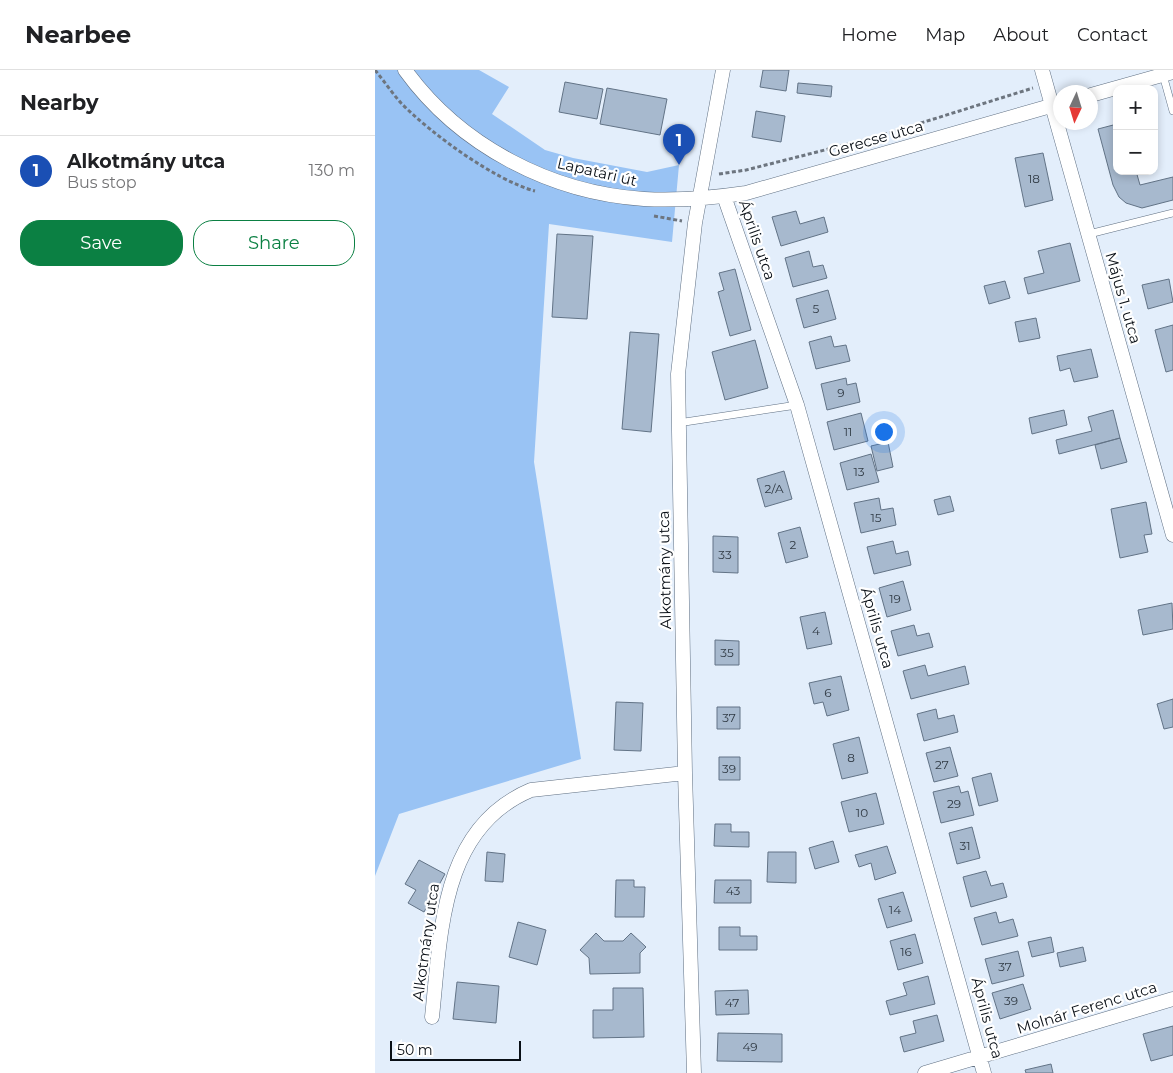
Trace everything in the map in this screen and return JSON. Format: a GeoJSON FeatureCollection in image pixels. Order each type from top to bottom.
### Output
{"type":"FeatureCollection","features":[{"type":"Feature","properties":{"kind":"street","name":"Alkotmány utca"},"geometry":{"type":"LineString","coordinates":[[694,1073],[685,773],[678,374],[699,199],[723,70]]}},
{"type":"Feature","properties":{"kind":"street","name":"Május 1. utca"},"geometry":{"type":"LineString","coordinates":[[1043,70],[1046,84],[1053,97]]}},
{"type":"Feature","properties":{"kind":"street","name":"Lapatári út"},"geometry":{"type":"LineString","coordinates":[[409,71],[441,111],[476,140],[507,159],[543,176],[577,187],[623,196],[659,200],[699,199]]}},
{"type":"Feature","properties":{"kind":"street"},"geometry":{"type":"LineString","coordinates":[[1098,93],[1168,74]]}},
{"type":"Feature","properties":{"kind":"street","name":"Gerecse utca"},"geometry":{"type":"LineString","coordinates":[[699,199],[756,190],[1053,106]]}},
{"type":"Feature","properties":{"kind":"street","name":"Május 1. utca"},"geometry":{"type":"LineString","coordinates":[[1063,130],[1089,234],[1173,535]]}},
{"type":"Feature","properties":{"kind":"street","name":"Április utca"},"geometry":{"type":"LineString","coordinates":[[724,196],[797,405],[985,1073]]}},
{"type":"Feature","properties":{"kind":"street","name":"Alkotmány utca"},"geometry":{"type":"LineString","coordinates":[[432,1017],[443,915],[451,881],[469,846],[494,813],[512,798],[531,790],[685,773]]}},
{"type":"Feature","properties":{"kind":"street","name":"Molnár Ferenc utca"},"geometry":{"type":"LineString","coordinates":[[925,1073],[1173,998]]}},
{"type":"Feature","properties":{"kind":"lane"},"geometry":{"type":"LineString","coordinates":[[1168,74],[1173,111]]}},
{"type":"Feature","properties":{"kind":"lane"},"geometry":{"type":"LineString","coordinates":[[1089,234],[1173,212]]}},
{"type":"Feature","properties":{"kind":"lane"},"geometry":{"type":"LineString","coordinates":[[678,423],[797,405]]}},
{"type":"Feature","properties":{"kind":"path"},"geometry":{"type":"LineString","coordinates":[[724,196],[719,174],[746,170],[876,137],[1046,84]]}},
{"type":"Feature","properties":{"kind":"shaded area"},"geometry":{"type":"Polygon","coordinates":[[[375,70],[479,70],[509,87],[492,114],[545,150],[573,158],[647,172],[679,165],[672,242],[549,224],[534,462],[581,759],[399,814],[375,876],[375,70]]]}},
{"type":"Feature","properties":{"kind":"building"},"geometry":{"type":"Polygon","coordinates":[[[763,70],[789,70],[786,91],[760,87],[763,70]]]}},
{"type":"Feature","properties":{"kind":"building"},"geometry":{"type":"Polygon","coordinates":[[[565,82],[603,89],[597,119],[559,112],[565,82]]]}},
{"type":"Feature","properties":{"kind":"building"},"geometry":{"type":"Polygon","coordinates":[[[798,83],[832,86],[831,97],[797,93],[798,83]]]}},
{"type":"Feature","properties":{"kind":"building"},"geometry":{"type":"Polygon","coordinates":[[[607,88],[667,99],[660,135],[600,124],[607,88]]]}},
{"type":"Feature","properties":{"kind":"building"},"geometry":{"type":"Polygon","coordinates":[[[756,111],[785,116],[781,142],[752,137],[756,111]]]}},
{"type":"Feature","properties":{"kind":"building"},"geometry":{"type":"Polygon","coordinates":[[[1113,125],[1113,175],[1137,175],[1140,185],[1173,177],[1173,200],[1142,208],[1126,203],[1119,197],[1113,185],[1098,129],[1113,125]]]}},
{"type":"Feature","properties":{"kind":"building"},"geometry":{"type":"Polygon","coordinates":[[[1043,153],[1053,200],[1025,207],[1015,158],[1043,153]]]}},
{"type":"Feature","properties":{"kind":"building"},"geometry":{"type":"Polygon","coordinates":[[[796,211],[800,224],[824,217],[828,232],[781,246],[772,217],[796,211]]]}},
{"type":"Feature","properties":{"kind":"building"},"geometry":{"type":"Polygon","coordinates":[[[557,234],[593,236],[587,319],[552,317],[557,234]]]}},
{"type":"Feature","properties":{"kind":"building"},"geometry":{"type":"Polygon","coordinates":[[[1070,243],[1080,281],[1028,294],[1024,278],[1044,273],[1038,251],[1070,243]]]}},
{"type":"Feature","properties":{"kind":"building"},"geometry":{"type":"Polygon","coordinates":[[[809,251],[813,267],[823,265],[827,278],[793,287],[785,258],[809,251]]]}},
{"type":"Feature","properties":{"kind":"building"},"geometry":{"type":"Polygon","coordinates":[[[735,269],[751,330],[730,336],[718,292],[724,290],[719,273],[735,269]]]}},
{"type":"Feature","properties":{"kind":"building"},"geometry":{"type":"Polygon","coordinates":[[[1169,279],[1173,302],[1148,309],[1142,285],[1169,279]]]}},
{"type":"Feature","properties":{"kind":"building"},"geometry":{"type":"Polygon","coordinates":[[[1005,281],[1010,298],[989,304],[984,286],[1005,281]]]}},
{"type":"Feature","properties":{"kind":"building"},"geometry":{"type":"Polygon","coordinates":[[[828,290],[836,319],[804,328],[796,299],[828,290]]]}},
{"type":"Feature","properties":{"kind":"building"},"geometry":{"type":"Polygon","coordinates":[[[1036,318],[1040,338],[1019,342],[1015,322],[1036,318]]]}},
{"type":"Feature","properties":{"kind":"building"},"geometry":{"type":"Polygon","coordinates":[[[1173,325],[1173,370],[1166,372],[1155,330],[1173,325]]]}},
{"type":"Feature","properties":{"kind":"building"},"geometry":{"type":"Polygon","coordinates":[[[630,332],[659,334],[651,432],[622,429],[630,332]]]}},
{"type":"Feature","properties":{"kind":"building"},"geometry":{"type":"Polygon","coordinates":[[[831,336],[834,347],[846,345],[850,361],[816,369],[809,342],[831,336]]]}},
{"type":"Feature","properties":{"kind":"building"},"geometry":{"type":"Polygon","coordinates":[[[755,340],[768,388],[725,400],[712,352],[755,340]]]}},
{"type":"Feature","properties":{"kind":"building"},"geometry":{"type":"Polygon","coordinates":[[[1091,349],[1098,377],[1074,382],[1070,368],[1060,371],[1057,356],[1091,349]]]}},
{"type":"Feature","properties":{"kind":"building"},"geometry":{"type":"Polygon","coordinates":[[[846,378],[847,385],[856,383],[860,402],[827,410],[821,384],[846,378]]]}},
{"type":"Feature","properties":{"kind":"building"},"geometry":{"type":"Polygon","coordinates":[[[1064,410],[1067,425],[1032,434],[1029,418],[1064,410]]]}},
{"type":"Feature","properties":{"kind":"building"},"geometry":{"type":"Polygon","coordinates":[[[1113,410],[1120,438],[1059,454],[1056,440],[1092,431],[1088,417],[1113,410]]]}},
{"type":"Feature","properties":{"kind":"building"},"geometry":{"type":"Polygon","coordinates":[[[861,413],[868,441],[834,450],[827,422],[861,413]]]}},
{"type":"Feature","properties":{"kind":"building"},"geometry":{"type":"Polygon","coordinates":[[[1120,438],[1127,462],[1101,469],[1095,445],[1120,438]]]}},
{"type":"Feature","properties":{"kind":"building"},"geometry":{"type":"Polygon","coordinates":[[[888,442],[893,467],[877,471],[871,446],[888,442]]]}},
{"type":"Feature","properties":{"kind":"building"},"geometry":{"type":"Polygon","coordinates":[[[871,454],[879,482],[847,490],[840,463],[871,454]]]}},
{"type":"Feature","properties":{"kind":"building"},"geometry":{"type":"Polygon","coordinates":[[[784,471],[792,499],[765,507],[757,479],[784,471]]]}},
{"type":"Feature","properties":{"kind":"building"},"geometry":{"type":"Polygon","coordinates":[[[950,496],[954,511],[938,515],[934,500],[950,496]]]}},
{"type":"Feature","properties":{"kind":"building"},"geometry":{"type":"Polygon","coordinates":[[[879,498],[881,510],[893,508],[896,525],[861,533],[854,503],[879,498]]]}},
{"type":"Feature","properties":{"kind":"building"},"geometry":{"type":"Polygon","coordinates":[[[1146,502],[1152,534],[1144,535],[1148,552],[1120,558],[1111,509],[1146,502]]]}},
{"type":"Feature","properties":{"kind":"building"},"geometry":{"type":"Polygon","coordinates":[[[800,527],[808,557],[786,563],[778,533],[800,527]]]}},
{"type":"Feature","properties":{"kind":"building"},"geometry":{"type":"Polygon","coordinates":[[[713,536],[738,537],[738,573],[713,572],[713,536]]]}},
{"type":"Feature","properties":{"kind":"building"},"geometry":{"type":"Polygon","coordinates":[[[893,541],[896,554],[908,551],[911,565],[874,574],[867,547],[893,541]]]}},
{"type":"Feature","properties":{"kind":"building"},"geometry":{"type":"Polygon","coordinates":[[[903,581],[911,610],[887,617],[879,588],[903,581]]]}},
{"type":"Feature","properties":{"kind":"building"},"geometry":{"type":"Polygon","coordinates":[[[1172,603],[1173,629],[1143,635],[1138,610],[1172,603]]]}},
{"type":"Feature","properties":{"kind":"building"},"geometry":{"type":"Polygon","coordinates":[[[825,612],[832,644],[807,649],[800,617],[825,612]]]}},
{"type":"Feature","properties":{"kind":"building"},"geometry":{"type":"Polygon","coordinates":[[[914,625],[917,636],[929,633],[933,647],[898,656],[891,631],[914,625]]]}},
{"type":"Feature","properties":{"kind":"building"},"geometry":{"type":"Polygon","coordinates":[[[715,640],[739,641],[739,665],[715,665],[715,640]]]}},
{"type":"Feature","properties":{"kind":"building"},"geometry":{"type":"Polygon","coordinates":[[[925,665],[928,676],[965,666],[969,684],[911,699],[903,671],[925,665]]]}},
{"type":"Feature","properties":{"kind":"building"},"geometry":{"type":"Polygon","coordinates":[[[841,676],[849,710],[827,716],[823,702],[814,704],[809,683],[841,676]]]}},
{"type":"Feature","properties":{"kind":"building"},"geometry":{"type":"Polygon","coordinates":[[[1173,699],[1173,727],[1164,729],[1157,704],[1173,699]]]}},
{"type":"Feature","properties":{"kind":"building"},"geometry":{"type":"Polygon","coordinates":[[[616,702],[643,703],[641,751],[614,750],[616,702]]]}},
{"type":"Feature","properties":{"kind":"building"},"geometry":{"type":"Polygon","coordinates":[[[717,707],[740,707],[740,729],[717,729],[717,707]]]}},
{"type":"Feature","properties":{"kind":"building"},"geometry":{"type":"Polygon","coordinates":[[[936,709],[938,719],[954,715],[958,732],[924,741],[917,714],[936,709]]]}},
{"type":"Feature","properties":{"kind":"building"},"geometry":{"type":"Polygon","coordinates":[[[859,737],[868,773],[842,779],[833,744],[859,737]]]}},
{"type":"Feature","properties":{"kind":"building"},"geometry":{"type":"Polygon","coordinates":[[[950,747],[958,776],[934,782],[926,753],[950,747]]]}},
{"type":"Feature","properties":{"kind":"building"},"geometry":{"type":"Polygon","coordinates":[[[719,757],[740,757],[740,780],[719,780],[719,757]]]}},
{"type":"Feature","properties":{"kind":"building"},"geometry":{"type":"Polygon","coordinates":[[[991,773],[998,801],[979,806],[972,778],[991,773]]]}},
{"type":"Feature","properties":{"kind":"building"},"geometry":{"type":"Polygon","coordinates":[[[959,786],[961,793],[968,791],[974,815],[941,823],[933,792],[959,786]]]}},
{"type":"Feature","properties":{"kind":"building"},"geometry":{"type":"Polygon","coordinates":[[[876,793],[884,824],[849,832],[841,802],[876,793]]]}},
{"type":"Feature","properties":{"kind":"building"},"geometry":{"type":"Polygon","coordinates":[[[715,824],[731,824],[731,832],[749,832],[749,847],[714,846],[715,824]]]}},
{"type":"Feature","properties":{"kind":"building"},"geometry":{"type":"Polygon","coordinates":[[[972,827],[980,858],[957,864],[949,833],[972,827]]]}},
{"type":"Feature","properties":{"kind":"building"},"geometry":{"type":"Polygon","coordinates":[[[833,841],[839,862],[815,869],[809,848],[833,841]]]}},
{"type":"Feature","properties":{"kind":"building"},"geometry":{"type":"Polygon","coordinates":[[[887,846],[896,873],[875,880],[871,863],[859,867],[855,855],[887,846]]]}},
{"type":"Feature","properties":{"kind":"building"},"geometry":{"type":"Polygon","coordinates":[[[487,852],[505,854],[503,882],[485,881],[487,852]]]}},
{"type":"Feature","properties":{"kind":"building"},"geometry":{"type":"Polygon","coordinates":[[[768,852],[796,852],[796,883],[767,882],[768,852]]]}},
{"type":"Feature","properties":{"kind":"building"},"geometry":{"type":"Polygon","coordinates":[[[419,860],[445,874],[424,912],[408,903],[416,890],[405,884],[419,860]]]}},
{"type":"Feature","properties":{"kind":"building"},"geometry":{"type":"Polygon","coordinates":[[[986,871],[991,886],[1003,883],[1007,897],[971,907],[963,877],[986,871]]]}},
{"type":"Feature","properties":{"kind":"building"},"geometry":{"type":"Polygon","coordinates":[[[616,880],[634,880],[634,887],[645,887],[644,917],[615,917],[616,880]]]}},
{"type":"Feature","properties":{"kind":"building"},"geometry":{"type":"Polygon","coordinates":[[[715,880],[751,880],[751,903],[714,903],[715,880]]]}},
{"type":"Feature","properties":{"kind":"building"},"geometry":{"type":"Polygon","coordinates":[[[903,892],[912,921],[887,928],[878,899],[903,892]]]}},
{"type":"Feature","properties":{"kind":"building"},"geometry":{"type":"Polygon","coordinates":[[[996,912],[999,923],[1013,919],[1018,936],[982,945],[974,918],[996,912]]]}},
{"type":"Feature","properties":{"kind":"building"},"geometry":{"type":"Polygon","coordinates":[[[518,922],[546,930],[537,965],[509,957],[518,922]]]}},
{"type":"Feature","properties":{"kind":"building"},"geometry":{"type":"Polygon","coordinates":[[[719,927],[740,927],[740,936],[757,936],[757,950],[719,950],[719,927]]]}},
{"type":"Feature","properties":{"kind":"building"},"geometry":{"type":"Polygon","coordinates":[[[596,933],[604,941],[623,941],[631,933],[646,947],[640,953],[640,973],[590,974],[589,958],[580,950],[596,933]]]}},
{"type":"Feature","properties":{"kind":"building"},"geometry":{"type":"Polygon","coordinates":[[[915,934],[923,963],[898,970],[890,941],[915,934]]]}},
{"type":"Feature","properties":{"kind":"building"},"geometry":{"type":"Polygon","coordinates":[[[1051,937],[1054,952],[1032,957],[1028,942],[1051,937]]]}},
{"type":"Feature","properties":{"kind":"building"},"geometry":{"type":"Polygon","coordinates":[[[1083,947],[1086,961],[1060,967],[1057,953],[1083,947]]]}},
{"type":"Feature","properties":{"kind":"building"},"geometry":{"type":"Polygon","coordinates":[[[1018,951],[1024,976],[992,984],[985,959],[1018,951]]]}},
{"type":"Feature","properties":{"kind":"building"},"geometry":{"type":"Polygon","coordinates":[[[928,976],[935,1004],[890,1015],[886,1001],[907,995],[903,983],[928,976]]]}},
{"type":"Feature","properties":{"kind":"building"},"geometry":{"type":"Polygon","coordinates":[[[457,982],[499,986],[496,1023],[453,1019],[457,982]]]}},
{"type":"Feature","properties":{"kind":"building"},"geometry":{"type":"Polygon","coordinates":[[[1023,984],[1031,1009],[1000,1019],[992,993],[1023,984]]]}},
{"type":"Feature","properties":{"kind":"building"},"geometry":{"type":"Polygon","coordinates":[[[613,988],[643,988],[644,1037],[593,1038],[593,1010],[613,1010],[613,988]]]}},
{"type":"Feature","properties":{"kind":"building"},"geometry":{"type":"Polygon","coordinates":[[[748,990],[749,1014],[716,1015],[715,991],[748,990]]]}},
{"type":"Feature","properties":{"kind":"building"},"geometry":{"type":"Polygon","coordinates":[[[937,1015],[944,1041],[904,1052],[900,1037],[916,1033],[913,1021],[937,1015]]]}},
{"type":"Feature","properties":{"kind":"building"},"geometry":{"type":"Polygon","coordinates":[[[1173,1026],[1173,1055],[1151,1061],[1143,1034],[1173,1026]]]}},
{"type":"Feature","properties":{"kind":"building"},"geometry":{"type":"Polygon","coordinates":[[[718,1033],[782,1034],[782,1062],[717,1061],[718,1033]]]}},
{"type":"Feature","properties":{"kind":"building"},"geometry":{"type":"Polygon","coordinates":[[[1051,1064],[1053,1073],[1026,1073],[1025,1070],[1051,1064]]]}},
{"type":"Feature","properties":{"kind":"place","name":"Alkotmány utca"},"geometry":{"type":"Point","coordinates":[679,165]}}]}
